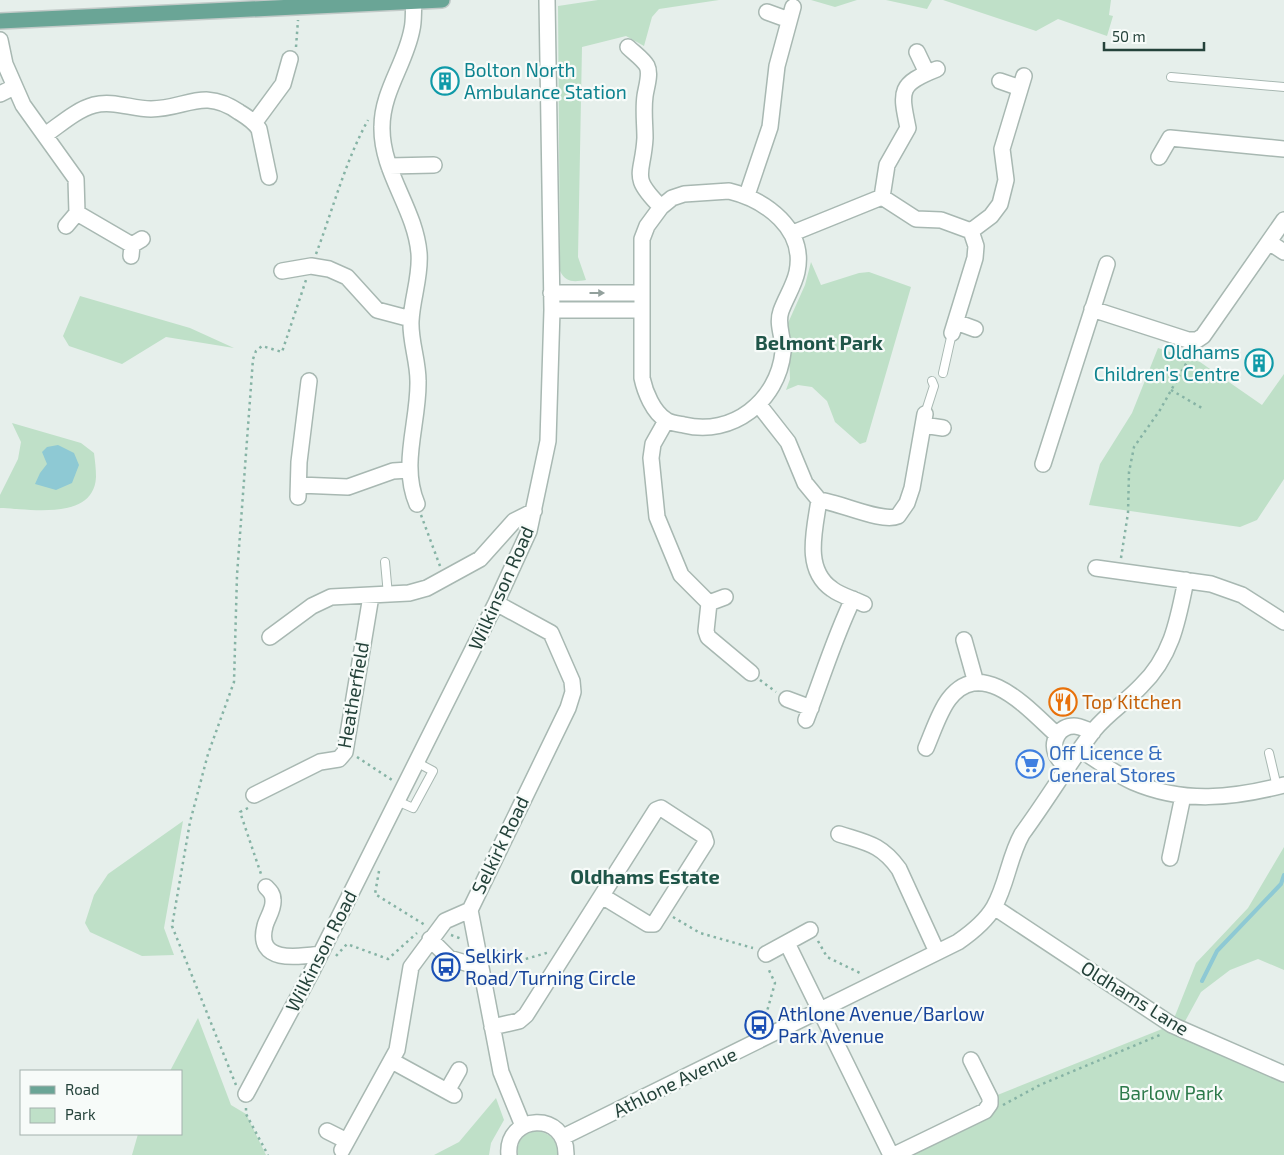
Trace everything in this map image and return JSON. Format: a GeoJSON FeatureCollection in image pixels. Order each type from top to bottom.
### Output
{"type":"FeatureCollection","features":[{"type":"Feature","properties":{"kind":"main road"},"geometry":{"type":"LineString","coordinates":[[0,21],[296,4],[414,3],[442,0]]}},
{"type":"Feature","properties":{"kind":"street","name":"Wilkinson Road"},"geometry":{"type":"LineString","coordinates":[[246,1094],[325,958],[397,801],[496,604],[523,546],[534,511],[548,441],[552,310],[547,0]]}},
{"type":"Feature","properties":{"kind":"street"},"geometry":{"type":"LineString","coordinates":[[414,3],[412,30],[387,95],[382,126],[383,144],[389,166],[414,224],[418,241],[419,271],[411,320],[411,338],[418,380],[409,470],[411,491],[417,504]]}},
{"type":"Feature","properties":{"kind":"street"},"geometry":{"type":"LineString","coordinates":[[746,195],[758,155],[770,127],[777,66],[791,13],[767,12]]}},
{"type":"Feature","properties":{"kind":"street"},"geometry":{"type":"LineString","coordinates":[[0,40],[5,64],[23,105],[76,179],[77,213],[66,226]]}},
{"type":"Feature","properties":{"kind":"street"},"geometry":{"type":"LineString","coordinates":[[628,48],[648,56],[649,71],[644,105],[644,143],[639,169],[640,180],[646,192],[661,207]]}},
{"type":"Feature","properties":{"kind":"street"},"geometry":{"type":"LineString","coordinates":[[882,197],[887,165],[908,128],[902,100],[904,90],[919,76],[932,71],[917,52]]}},
{"type":"Feature","properties":{"kind":"street"},"geometry":{"type":"LineString","coordinates":[[255,122],[283,84],[290,59]]}},
{"type":"Feature","properties":{"kind":"street"},"geometry":{"type":"LineString","coordinates":[[971,231],[991,216],[1000,204],[1006,180],[1002,149],[1022,82],[1000,81]]}},
{"type":"Feature","properties":{"kind":"street"},"geometry":{"type":"LineString","coordinates":[[0,94],[14,87]]}},
{"type":"Feature","properties":{"kind":"street"},"geometry":{"type":"LineString","coordinates":[[45,135],[82,110],[106,103],[156,109],[198,99],[210,100],[234,108],[255,122],[259,129],[270,177]]}},
{"type":"Feature","properties":{"kind":"street"},"geometry":{"type":"LineString","coordinates":[[1159,156],[1170,138],[1284,149]]}},
{"type":"Feature","properties":{"kind":"street"},"geometry":{"type":"LineString","coordinates":[[389,166],[434,165]]}},
{"type":"Feature","properties":{"kind":"street"},"geometry":{"type":"LineString","coordinates":[[729,191],[746,195],[764,205],[782,220],[793,233],[798,253],[798,270],[779,320],[783,350],[780,365],[772,386],[759,405],[743,417],[712,428],[695,428],[666,420],[651,403],[644,390],[642,378],[642,239],[647,226],[661,207],[672,198],[684,194],[729,191]]}},
{"type":"Feature","properties":{"kind":"street"},"geometry":{"type":"LineString","coordinates":[[793,233],[882,197]]}},
{"type":"Feature","properties":{"kind":"street"},"geometry":{"type":"LineString","coordinates":[[882,197],[916,220],[941,220],[971,231]]}},
{"type":"Feature","properties":{"kind":"street"},"geometry":{"type":"LineString","coordinates":[[77,213],[135,247]]}},
{"type":"Feature","properties":{"kind":"street"},"geometry":{"type":"LineString","coordinates":[[1092,310],[1188,340],[1197,340],[1203,336],[1284,220]]}},
{"type":"Feature","properties":{"kind":"street"},"geometry":{"type":"LineString","coordinates":[[971,231],[976,246],[975,258],[954,328],[975,329]]}},
{"type":"Feature","properties":{"kind":"street"},"geometry":{"type":"LineString","coordinates":[[1269,242],[1284,252]]}},
{"type":"Feature","properties":{"kind":"street"},"geometry":{"type":"LineString","coordinates":[[1043,464],[1107,264]]}},
{"type":"Feature","properties":{"kind":"street"},"geometry":{"type":"LineString","coordinates":[[282,270],[311,266],[341,267],[377,310],[411,320]]}},
{"type":"Feature","properties":{"kind":"street"},"geometry":{"type":"LineString","coordinates":[[551,293],[642,293]]}},
{"type":"Feature","properties":{"kind":"street"},"geometry":{"type":"LineString","coordinates":[[552,310],[642,310]]}},
{"type":"Feature","properties":{"kind":"street"},"geometry":{"type":"LineString","coordinates":[[304,389],[299,491],[348,487],[393,471],[409,470]]}},
{"type":"Feature","properties":{"kind":"street"},"geometry":{"type":"LineString","coordinates":[[759,405],[788,442],[805,483],[820,500],[837,502],[884,519],[898,516],[907,503],[912,488],[924,419],[943,428]]}},
{"type":"Feature","properties":{"kind":"street"},"geometry":{"type":"LineString","coordinates":[[666,420],[653,444],[651,458],[657,517],[681,575],[709,603]]}},
{"type":"Feature","properties":{"kind":"street"},"geometry":{"type":"LineString","coordinates":[[787,699],[809,714],[825,674],[834,638],[858,601],[832,590],[817,572],[813,539],[820,500]]}},
{"type":"Feature","properties":{"kind":"street"},"geometry":{"type":"LineString","coordinates":[[270,637],[312,606],[331,597],[409,593],[427,588],[444,580],[480,559],[514,521],[534,511]]}},
{"type":"Feature","properties":{"kind":"street"},"geometry":{"type":"LineString","coordinates":[[1096,568],[1211,584],[1237,593],[1284,622]]}},
{"type":"Feature","properties":{"kind":"street","name":"Athlone Avenue"},"geometry":{"type":"LineString","coordinates":[[563,1137],[958,942],[972,932],[994,907],[1015,846],[1093,732],[1112,710],[1154,673],[1166,655],[1176,630],[1186,580]]}},
{"type":"Feature","properties":{"kind":"street","name":"Heatherfield"},"geometry":{"type":"LineString","coordinates":[[254,795],[320,762],[339,759],[346,749],[371,596]]}},
{"type":"Feature","properties":{"kind":"street"},"geometry":{"type":"LineString","coordinates":[[709,603],[724,596]]}},
{"type":"Feature","properties":{"kind":"street"},"geometry":{"type":"LineString","coordinates":[[709,603],[706,631],[708,637],[731,665],[751,673]]}},
{"type":"Feature","properties":{"kind":"street","name":"Selkirk Road"},"geometry":{"type":"LineString","coordinates":[[496,604],[551,633],[572,681],[573,692],[568,708],[470,910],[492,1028],[506,1086],[523,1126]]}},
{"type":"Feature","properties":{"kind":"street"},"geometry":{"type":"LineString","coordinates":[[964,640],[976,683]]}},
{"type":"Feature","properties":{"kind":"street"},"geometry":{"type":"LineString","coordinates":[[926,748],[947,700],[957,690],[976,683],[989,682],[1005,691],[1057,735]]}},
{"type":"Feature","properties":{"kind":"street"},"geometry":{"type":"LineString","coordinates":[[1068,769],[1056,753],[1054,741],[1057,735],[1061,730],[1074,726],[1093,732]]}},
{"type":"Feature","properties":{"kind":"street"},"geometry":{"type":"LineString","coordinates":[[1081,750],[1133,782],[1183,796],[1229,797],[1280,786]]}},
{"type":"Feature","properties":{"kind":"street"},"geometry":{"type":"LineString","coordinates":[[1170,858],[1183,796]]}},
{"type":"Feature","properties":{"kind":"street"},"geometry":{"type":"LineString","coordinates":[[492,1028],[523,1019],[656,810],[661,808],[704,836],[706,842],[654,924],[648,924],[602,896]]}},
{"type":"Feature","properties":{"kind":"street"},"geometry":{"type":"LineString","coordinates":[[839,834],[876,846],[892,859],[899,869],[937,952]]}},
{"type":"Feature","properties":{"kind":"street"},"geometry":{"type":"LineString","coordinates":[[266,887],[273,899],[273,906],[264,928],[266,944],[270,950],[283,957],[325,958]]}},
{"type":"Feature","properties":{"kind":"street","name":"Oldhams Lane"},"geometry":{"type":"LineString","coordinates":[[994,907],[1175,1026],[1284,1074]]}},
{"type":"Feature","properties":{"kind":"street"},"geometry":{"type":"LineString","coordinates":[[327,1130],[344,1146],[392,1061],[398,1046],[411,968],[431,932],[453,916],[470,910]]}},
{"type":"Feature","properties":{"kind":"street"},"geometry":{"type":"LineString","coordinates":[[764,954],[810,930]]}},
{"type":"Feature","properties":{"kind":"street"},"geometry":{"type":"LineString","coordinates":[[431,932],[449,958],[480,966]]}},
{"type":"Feature","properties":{"kind":"street"},"geometry":{"type":"LineString","coordinates":[[787,942],[892,1155],[985,1111],[990,1104],[990,1098],[971,1060]]}},
{"type":"Feature","properties":{"kind":"street"},"geometry":{"type":"LineString","coordinates":[[392,1061],[450,1093],[459,1070]]}},
{"type":"Feature","properties":{"kind":"street"},"geometry":{"type":"LineString","coordinates":[[509,1155],[512,1138],[523,1126],[537,1122],[547,1124],[556,1129],[563,1137],[566,1155]]}},
{"type":"Feature","properties":{"kind":"lane"},"geometry":{"type":"LineString","coordinates":[[1171,77],[1284,87]]}},
{"type":"Feature","properties":{"kind":"lane"},"geometry":{"type":"LineString","coordinates":[[942,373],[954,328]]}},
{"type":"Feature","properties":{"kind":"lane"},"geometry":{"type":"LineString","coordinates":[[924,419],[934,386],[932,381]]}},
{"type":"Feature","properties":{"kind":"lane"},"geometry":{"type":"LineString","coordinates":[[385,562],[388,595]]}},
{"type":"Feature","properties":{"kind":"lane"},"geometry":{"type":"LineString","coordinates":[[1269,753],[1280,786]]}},
{"type":"Feature","properties":{"kind":"path"},"geometry":{"type":"LineString","coordinates":[[290,59],[295,54],[296,4]]}},
{"type":"Feature","properties":{"kind":"path"},"geometry":{"type":"LineString","coordinates":[[268,1155],[246,1114],[246,1094],[236,1086],[172,926],[190,822],[208,754],[234,682],[238,575],[253,359],[256,351],[262,346],[282,352],[311,266],[341,187],[352,149]]}},
{"type":"Feature","properties":{"kind":"path"},"geometry":{"type":"LineString","coordinates":[[1119,572],[1128,513],[1129,472],[1134,447],[1171,390],[1195,348],[1197,340]]}},
{"type":"Feature","properties":{"kind":"path"},"geometry":{"type":"LineString","coordinates":[[1171,390],[1202,408]]}},
{"type":"Feature","properties":{"kind":"path"},"geometry":{"type":"LineString","coordinates":[[417,504],[444,580]]}},
{"type":"Feature","properties":{"kind":"path"},"geometry":{"type":"LineString","coordinates":[[751,673],[787,699]]}},
{"type":"Feature","properties":{"kind":"path"},"geometry":{"type":"LineString","coordinates":[[346,749],[385,777]]}},
{"type":"Feature","properties":{"kind":"path"},"geometry":{"type":"LineString","coordinates":[[254,795],[255,805],[240,812],[266,887]]}},
{"type":"Feature","properties":{"kind":"path"},"geometry":{"type":"LineString","coordinates":[[380,868],[374,894],[431,932],[475,944],[487,945],[515,962],[562,948],[567,951]]}},
{"type":"Feature","properties":{"kind":"path"},"geometry":{"type":"LineString","coordinates":[[663,910],[700,933],[759,950],[764,954],[775,983],[758,1040]]}},
{"type":"Feature","properties":{"kind":"path"},"geometry":{"type":"LineString","coordinates":[[810,930],[812,929],[827,957],[876,981]]}},
{"type":"Feature","properties":{"kind":"path"},"geometry":{"type":"LineString","coordinates":[[325,958],[347,944],[388,959],[431,932]]}},
{"type":"Feature","properties":{"kind":"path"},"geometry":{"type":"LineString","coordinates":[[990,1104],[999,1107],[1040,1085],[1166,1032],[1175,1026]]}},
{"type":"Feature","properties":{"kind":"green space"},"geometry":{"type":"Polygon","coordinates":[[[598,0],[719,0],[659,9],[652,17],[644,46],[626,36],[582,47],[578,257],[586,280],[574,281],[565,278],[560,271],[558,6],[598,0]]]}},
{"type":"Feature","properties":{"kind":"green space"},"geometry":{"type":"Polygon","coordinates":[[[811,0],[857,0],[835,7],[811,0]]]}},
{"type":"Feature","properties":{"kind":"green space"},"geometry":{"type":"Polygon","coordinates":[[[886,0],[932,0],[927,9],[886,0]]]}},
{"type":"Feature","properties":{"kind":"green space"},"geometry":{"type":"Polygon","coordinates":[[[943,0],[1111,0],[1109,15],[1113,16],[1107,36],[1058,19],[1036,31],[943,0]]]}},
{"type":"Feature","properties":{"kind":"green space"},"geometry":{"type":"Polygon","coordinates":[[[811,262],[821,285],[859,273],[869,272],[911,287],[866,442],[860,444],[835,422],[827,401],[812,387],[798,385],[786,390],[790,379],[788,323],[805,285],[811,262]]]}},
{"type":"Feature","properties":{"kind":"green space"},"geometry":{"type":"Polygon","coordinates":[[[80,296],[190,328],[234,348],[166,337],[122,364],[69,346],[63,336],[80,296]]]}},
{"type":"Feature","properties":{"kind":"green space"},"geometry":{"type":"Polygon","coordinates":[[[1158,348],[1200,362],[1262,405],[1284,374],[1284,479],[1257,520],[1240,527],[1089,505],[1100,464],[1132,413],[1158,348]]]}},
{"type":"Feature","properties":{"kind":"green space"},"geometry":{"type":"Polygon","coordinates":[[[12,423],[81,443],[94,453],[96,477],[93,491],[84,501],[59,509],[0,508],[0,495],[18,459],[21,442],[12,423]]]}},
{"type":"Feature","properties":{"kind":"green space"},"geometry":{"type":"Polygon","coordinates":[[[183,821],[164,928],[174,955],[142,956],[90,932],[85,923],[94,895],[108,874],[183,821]]]}},
{"type":"Feature","properties":{"kind":"green space"},"geometry":{"type":"Polygon","coordinates":[[[1284,847],[1284,970],[1258,959],[1230,970],[1201,992],[1183,1025],[1173,1021],[1196,963],[1248,908],[1284,847]]]}},
{"type":"Feature","properties":{"kind":"green space"},"geometry":{"type":"Polygon","coordinates":[[[198,1018],[231,1105],[246,1114],[266,1155],[132,1155],[138,1135],[182,1135],[182,1070],[171,1070],[198,1018]]]}},
{"type":"Feature","properties":{"kind":"green space","name":"Barlow Park"},"geometry":{"type":"Polygon","coordinates":[[[1172,1025],[1284,1074],[1284,1155],[894,1155],[985,1111],[990,1098],[1172,1025]]]}},
{"type":"Feature","properties":{"kind":"green space"},"geometry":{"type":"Polygon","coordinates":[[[496,1098],[504,1120],[491,1143],[489,1155],[434,1155],[459,1142],[496,1098]]]}},
{"type":"Feature","properties":{"kind":"green space"},"geometry":{"type":"Polygon","coordinates":[[[536,1131],[545,1133],[552,1138],[556,1145],[557,1155],[518,1155],[518,1146],[521,1139],[527,1134],[536,1131]]]}},
{"type":"Feature","properties":{"kind":"water"},"geometry":{"type":"Polygon","coordinates":[[[58,445],[74,453],[79,465],[72,483],[56,490],[35,484],[47,464],[42,452],[47,447],[58,445]]]}},
{"type":"Feature","properties":{"kind":"waterway"},"geometry":{"type":"LineString","coordinates":[[1202,981],[1217,951],[1281,884],[1284,875]]}},
{"type":"Feature","properties":{"kind":"place","name":"Bolton North Ambulance Station"},"geometry":{"type":"Point","coordinates":[445,81]}},
{"type":"Feature","properties":{"kind":"place","name":"Oldhams Children's Centre"},"geometry":{"type":"Point","coordinates":[1259,363]}},
{"type":"Feature","properties":{"kind":"place","name":"Top Kitchen"},"geometry":{"type":"Point","coordinates":[1063,702]}},
{"type":"Feature","properties":{"kind":"place","name":"Off Licence & General Stores"},"geometry":{"type":"Point","coordinates":[1030,764]}},
{"type":"Feature","properties":{"kind":"place","name":"Selkirk Road/Turning Circle"},"geometry":{"type":"Point","coordinates":[446,967]}},
{"type":"Feature","properties":{"kind":"place","name":"Athlone Avenue/Barlow Park Avenue"},"geometry":{"type":"Point","coordinates":[759,1025]}},
{"type":"Feature","properties":{"kind":"district","name":"Belmont Park"},"geometry":{"type":"Point","coordinates":[819,343]}},
{"type":"Feature","properties":{"kind":"district","name":"Oldhams Estate"},"geometry":{"type":"Point","coordinates":[645,877]}}]}
